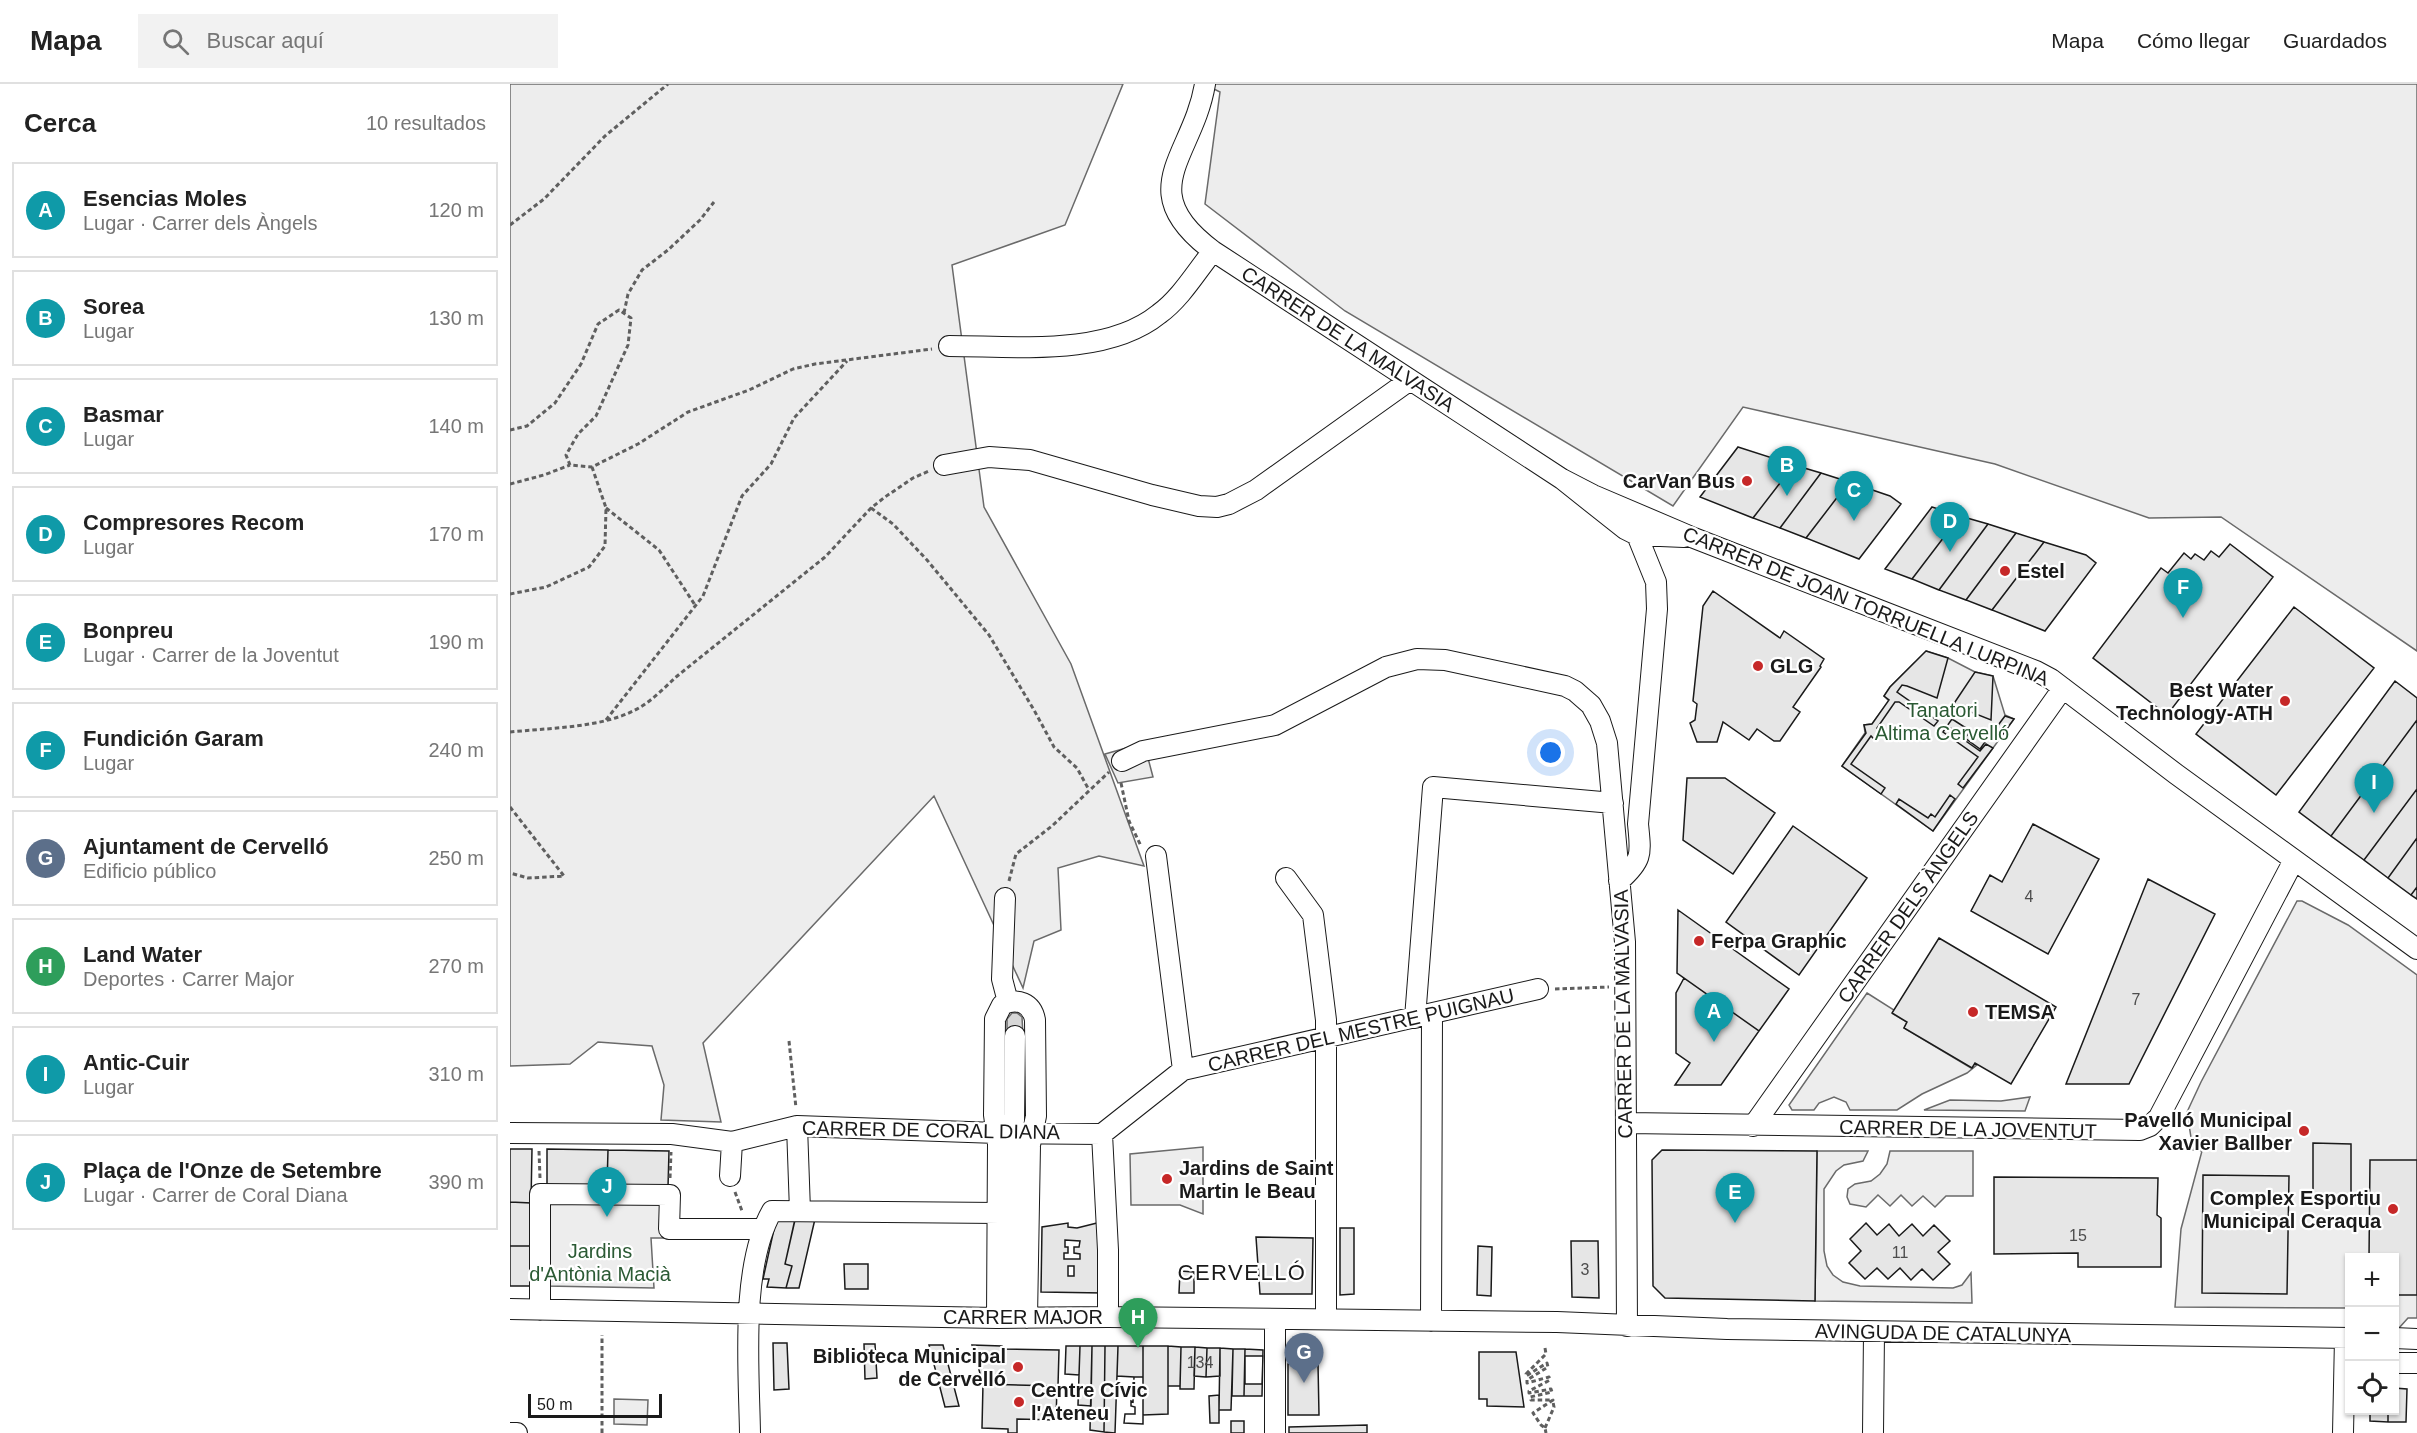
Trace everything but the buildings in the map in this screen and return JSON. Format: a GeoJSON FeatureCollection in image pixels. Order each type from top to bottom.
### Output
{"type":"FeatureCollection","features":[{"type":"Feature","properties":{"kind":"street","name":"CARRER DE LA MALVASIA"},"geometry":{"type":"LineString","coordinates":[[1205,84],[1197,116],[1176,161],[1172,177],[1172,192],[1178,217],[1187,230],[1213,251],[1562,479],[1611,519],[1637,535],[1694,538]]}},
{"type":"Feature","properties":{"kind":"street"},"geometry":{"type":"LineString","coordinates":[[949,346],[1063,345],[1114,338],[1140,327],[1161,313],[1177,297],[1213,251]]}},
{"type":"Feature","properties":{"kind":"street"},"geometry":{"type":"LineString","coordinates":[[944,465],[989,457],[1020,459],[1050,465],[1152,495],[1199,506],[1217,507],[1229,504],[1256,490],[1410,380]]}},
{"type":"Feature","properties":{"kind":"street","name":"CARRER DE JOAN TORRUELLA I URPINA"},"geometry":{"type":"LineString","coordinates":[[1562,479],[1593,495],[1694,538],[2036,671],[2063,688],[2417,949]]}},
{"type":"Feature","properties":{"kind":"street","name":"CARRER DE LA MALVASIA"},"geometry":{"type":"LineString","coordinates":[[1627,1326],[1625,942],[1619,881],[1636,866],[1639,857],[1638,824],[1657,609],[1656,582],[1637,535]]}},
{"type":"Feature","properties":{"kind":"street"},"geometry":{"type":"LineString","coordinates":[[1122,761],[1143,752],[1275,725],[1386,667],[1417,658],[1431,658],[1551,681],[1583,697],[1596,712],[1604,729],[1619,881]]}},
{"type":"Feature","properties":{"kind":"street","name":"CARRER DELS ÀNGELS"},"geometry":{"type":"LineString","coordinates":[[1753,1126],[2063,688]]}},
{"type":"Feature","properties":{"kind":"street"},"geometry":{"type":"LineString","coordinates":[[1431,1321],[1423,1016],[1433,787],[1612,803]]}},
{"type":"Feature","properties":{"kind":"street"},"geometry":{"type":"LineString","coordinates":[[1108,1317],[1102,1134],[1183,1070],[1155,856]]}},
{"type":"Feature","properties":{"kind":"street","name":"CARRER DE LA JOVENTUT"},"geometry":{"type":"LineString","coordinates":[[1626,1124],[2140,1130],[2150,1126],[2159,1118],[2294,860]]}},
{"type":"Feature","properties":{"kind":"street"},"geometry":{"type":"LineString","coordinates":[[1286,878],[1313,915],[1326,1036],[1326,1320]]}},
{"type":"Feature","properties":{"kind":"street"},"geometry":{"type":"LineString","coordinates":[[1005,898],[1002,979],[1008,1002]]}},
{"type":"Feature","properties":{"kind":"street","name":"CARRER DEL MESTRE PUIGNAU"},"geometry":{"type":"LineString","coordinates":[[1183,1070],[1538,989]]}},
{"type":"Feature","properties":{"kind":"street"},"geometry":{"type":"LineString","coordinates":[[997,1318],[998,1214],[1014,1131],[1036,1116],[1035,1020],[1032,1009],[1028,1005],[1015,1001],[998,1008],[995,1019],[994,1115],[1014,1131],[1027,1318]]}},
{"type":"Feature","properties":{"kind":"street"},"geometry":{"type":"LineString","coordinates":[[1012,1300],[1015,1036]]}},
{"type":"Feature","properties":{"kind":"street"},"geometry":{"type":"LineString","coordinates":[[797,1126],[800,1211]]}},
{"type":"Feature","properties":{"kind":"street","name":"CARRER DE CORAL DIANA"},"geometry":{"type":"LineString","coordinates":[[510,1133],[672,1134],[732,1142],[797,1126],[1102,1134]]}},
{"type":"Feature","properties":{"kind":"street"},"geometry":{"type":"LineString","coordinates":[[730,1176],[732,1142]]}},
{"type":"Feature","properties":{"kind":"street"},"geometry":{"type":"LineString","coordinates":[[540,1310],[540,1194],[670,1195],[669,1229],[754,1229]]}},
{"type":"Feature","properties":{"kind":"street"},"geometry":{"type":"LineString","coordinates":[[750,1433],[748,1313],[754,1229],[772,1211],[998,1214]]}},
{"type":"Feature","properties":{"kind":"street","name":"CARRER MAJOR"},"geometry":{"type":"LineString","coordinates":[[510,1309],[997,1318],[1108,1317],[1536,1322]]}},
{"type":"Feature","properties":{"kind":"street"},"geometry":{"type":"LineString","coordinates":[[1275,1319],[1275,1433]]}},
{"type":"Feature","properties":{"kind":"street","name":"AVINGUDA DE CATALUNYA"},"geometry":{"type":"LineString","coordinates":[[1536,1322],[1874,1332],[2345,1338]]}},
{"type":"Feature","properties":{"kind":"street"},"geometry":{"type":"LineString","coordinates":[[1873,1433],[1874,1332]]}},
{"type":"Feature","properties":{"kind":"street"},"geometry":{"type":"LineString","coordinates":[[2399,1338],[2417,1339]]}},
{"type":"Feature","properties":{"kind":"street"},"geometry":{"type":"LineString","coordinates":[[2399,1363],[2417,1363]]}},
{"type":"Feature","properties":{"kind":"street"},"geometry":{"type":"LineString","coordinates":[[2343,1433],[2345,1398]]}},
{"type":"Feature","properties":{"kind":"street"},"geometry":{"type":"LineString","coordinates":[[510,1433],[518,1433]]}},
{"type":"Feature","properties":{"kind":"path"},"geometry":{"type":"LineString","coordinates":[[510,225],[544,199],[605,136],[668,84]]}},
{"type":"Feature","properties":{"kind":"path"},"geometry":{"type":"LineString","coordinates":[[624,314],[628,294],[642,270],[668,250],[700,220],[714,202]]}},
{"type":"Feature","properties":{"kind":"path"},"geometry":{"type":"LineString","coordinates":[[510,430],[527,426],[555,403],[581,364],[598,324],[619,310],[632,318],[628,345],[596,416],[578,434],[566,455],[570,465]]}},
{"type":"Feature","properties":{"kind":"path"},"geometry":{"type":"LineString","coordinates":[[510,484],[570,465],[592,467],[638,444],[688,412],[749,390],[793,369],[949,346]]}},
{"type":"Feature","properties":{"kind":"path"},"geometry":{"type":"LineString","coordinates":[[604,721],[703,596],[742,496],[771,464],[794,418],[848,360]]}},
{"type":"Feature","properties":{"kind":"path"},"geometry":{"type":"LineString","coordinates":[[510,732],[604,721],[633,711],[656,696],[676,677],[825,557],[871,508],[914,478],[944,465]]}},
{"type":"Feature","properties":{"kind":"path"},"geometry":{"type":"LineString","coordinates":[[510,594],[546,586],[589,567],[605,546],[606,508],[592,467]]}},
{"type":"Feature","properties":{"kind":"path"},"geometry":{"type":"LineString","coordinates":[[606,508],[658,550],[695,606]]}},
{"type":"Feature","properties":{"kind":"path"},"geometry":{"type":"LineString","coordinates":[[871,508],[907,538],[989,635],[1054,747],[1077,768],[1089,790]]}},
{"type":"Feature","properties":{"kind":"path"},"geometry":{"type":"LineString","coordinates":[[1005,898],[1016,854],[1052,826],[1122,761]]}},
{"type":"Feature","properties":{"kind":"path"},"geometry":{"type":"LineString","coordinates":[[1121,783],[1132,829],[1145,852],[1155,856]]}},
{"type":"Feature","properties":{"kind":"path"},"geometry":{"type":"LineString","coordinates":[[510,807],[564,876],[528,878],[510,873]]}},
{"type":"Feature","properties":{"kind":"path"},"geometry":{"type":"LineString","coordinates":[[1538,989],[1625,987]]}},
{"type":"Feature","properties":{"kind":"path"},"geometry":{"type":"LineString","coordinates":[[789,1041],[797,1126]]}},
{"type":"Feature","properties":{"kind":"path"},"geometry":{"type":"LineString","coordinates":[[539,1133],[540,1194]]}},
{"type":"Feature","properties":{"kind":"path"},"geometry":{"type":"LineString","coordinates":[[670,1195],[672,1134]]}},
{"type":"Feature","properties":{"kind":"path"},"geometry":{"type":"LineString","coordinates":[[730,1176],[754,1229]]}},
{"type":"Feature","properties":{"kind":"path"},"geometry":{"type":"LineString","coordinates":[[602,1335],[604,1400],[602,1433]]}},
{"type":"Feature","properties":{"kind":"path"},"geometry":{"type":"LineString","coordinates":[[1529,1391],[1527,1380],[1548,1367],[1545,1348]]}},
{"type":"Feature","properties":{"kind":"path"},"geometry":{"type":"LineString","coordinates":[[1546,1354],[1526,1376],[1547,1363]]}},
{"type":"Feature","properties":{"kind":"path"},"geometry":{"type":"LineString","coordinates":[[1527,1383],[1549,1377],[1550,1380],[1529,1391]]}},
{"type":"Feature","properties":{"kind":"path"},"geometry":{"type":"LineString","coordinates":[[1529,1391],[1529,1393],[1551,1389],[1554,1407],[1545,1428],[1546,1433]]}},
{"type":"Feature","properties":{"kind":"path"},"geometry":{"type":"LineString","coordinates":[[1552,1392],[1530,1397],[1531,1400],[1553,1400]]}},
{"type":"Feature","properties":{"kind":"path"},"geometry":{"type":"LineString","coordinates":[[1545,1428],[1533,1413],[1553,1400]]}},
{"type":"Feature","properties":{"kind":"shaded area"},"geometry":{"type":"Polygon","coordinates":[[[510,84],[1123,84],[1065,225],[952,265],[984,507],[1071,664],[1144,866],[1099,856],[1058,868],[1061,930],[1034,941],[1023,988],[934,796],[703,1043],[721,1122],[661,1120],[664,1085],[652,1046],[598,1042],[570,1064],[510,1066],[510,84]]]}},
{"type":"Feature","properties":{"kind":"shaded area"},"geometry":{"type":"Polygon","coordinates":[[[1204,84],[2417,84],[2417,651],[2221,517],[2149,518],[1995,464],[1743,407],[1673,506],[1345,311],[1205,204],[1220,92],[1204,84]]]}},
{"type":"Feature","properties":{"kind":"shaded area","name":"Tanatori Altima Cervelló"},"geometry":{"type":"Polygon","coordinates":[[[1926,651],[1948,658],[1975,672],[1993,676],[2005,715],[2014,719],[1933,831],[1842,766],[1865,733],[1864,725],[1872,724],[1889,701],[1884,696],[1890,687],[1926,651]]]}},
{"type":"Feature","properties":{"kind":"shaded area"},"geometry":{"type":"Polygon","coordinates":[[[1144,743],[1153,777],[1118,783],[1105,754],[1144,743]]]}},
{"type":"Feature","properties":{"kind":"shaded area","name":"Pavelló Municipal Xavier Ballber"},"geometry":{"type":"Polygon","coordinates":[[[2297,901],[2302,901],[2348,925],[2417,975],[2417,1318],[2408,1318],[2399,1328],[2399,1253],[2345,1253],[2345,1308],[2175,1307],[2181,1229],[2202,1151],[2193,1150],[2187,1112],[2297,901]]]}},
{"type":"Feature","properties":{"kind":"shaded area"},"geometry":{"type":"Polygon","coordinates":[[[1867,993],[1894,1010],[1893,1014],[1907,1022],[1904,1028],[1971,1068],[1975,1063],[1978,1064],[1967,1073],[1922,1094],[1897,1110],[1850,1110],[1846,1102],[1834,1097],[1819,1103],[1814,1110],[1792,1110],[1789,1105],[1867,993]]]}},
{"type":"Feature","properties":{"kind":"shaded area"},"geometry":{"type":"Polygon","coordinates":[[[1012,1013],[1017,1013],[1022,1017],[1023,1036],[1007,1036],[1007,1019],[1012,1013]]]}},
{"type":"Feature","properties":{"kind":"shaded area"},"geometry":{"type":"Polygon","coordinates":[[[2030,1097],[2025,1111],[1924,1110],[1950,1100],[2001,1101],[2030,1097]]]}},
{"type":"Feature","properties":{"kind":"shaded area","name":"Jardins de Saint Martin le Beau"},"geometry":{"type":"Polygon","coordinates":[[[1203,1147],[1203,1214],[1180,1205],[1131,1205],[1130,1154],[1203,1147]]]}},
{"type":"Feature","properties":{"kind":"shaded area"},"geometry":{"type":"Polygon","coordinates":[[[1817,1151],[1868,1151],[1863,1161],[1844,1165],[1836,1171],[1824,1189],[1824,1251],[1827,1266],[1833,1275],[1843,1282],[1860,1286],[1953,1288],[1962,1285],[1971,1273],[1972,1303],[1815,1301],[1817,1151]]]}},
{"type":"Feature","properties":{"kind":"shaded area"},"geometry":{"type":"Polygon","coordinates":[[[1890,1151],[1973,1151],[1973,1196],[1946,1196],[1935,1207],[1923,1196],[1912,1206],[1901,1195],[1890,1206],[1878,1195],[1866,1207],[1850,1204],[1847,1197],[1848,1189],[1855,1184],[1871,1181],[1880,1174],[1887,1164],[1890,1151]]]}},
{"type":"Feature","properties":{"kind":"shaded area"},"geometry":{"type":"Polygon","coordinates":[[[547,1196],[668,1197],[667,1238],[651,1238],[654,1288],[546,1286],[547,1196]]]}},
{"type":"Feature","properties":{"kind":"shaded area"},"geometry":{"type":"Polygon","coordinates":[[[614,1399],[648,1400],[647,1425],[614,1424],[614,1399]]]}},
{"type":"Feature","properties":{"kind":"place","name":"CarVan Bus"},"geometry":{"type":"Point","coordinates":[1747,481]}},
{"type":"Feature","properties":{"kind":"place","name":"Sorea"},"geometry":{"type":"Point","coordinates":[1787,496]}},
{"type":"Feature","properties":{"kind":"place","name":"Basmar"},"geometry":{"type":"Point","coordinates":[1854,521]}},
{"type":"Feature","properties":{"kind":"place","name":"Compresores Recom"},"geometry":{"type":"Point","coordinates":[1950,552]}},
{"type":"Feature","properties":{"kind":"place","name":"Estel"},"geometry":{"type":"Point","coordinates":[2005,571]}},
{"type":"Feature","properties":{"kind":"place","name":"Fundición Garam"},"geometry":{"type":"Point","coordinates":[2183,618]}},
{"type":"Feature","properties":{"kind":"place","name":"GLG"},"geometry":{"type":"Point","coordinates":[1758,666]}},
{"type":"Feature","properties":{"kind":"place","name":"Best Water Technology-ATH"},"geometry":{"type":"Point","coordinates":[2285,701]}},
{"type":"Feature","properties":{"kind":"place","name":"Antic-Cuir"},"geometry":{"type":"Point","coordinates":[2374,813]}},
{"type":"Feature","properties":{"kind":"place","name":"Ferpa Graphic"},"geometry":{"type":"Point","coordinates":[1699,941]}},
{"type":"Feature","properties":{"kind":"place","name":"TEMSA"},"geometry":{"type":"Point","coordinates":[1973,1012]}},
{"type":"Feature","properties":{"kind":"place","name":"Esencias Moles"},"geometry":{"type":"Point","coordinates":[1714,1042]}},
{"type":"Feature","properties":{"kind":"place","name":"Pavelló Municipal Xavier Ballber"},"geometry":{"type":"Point","coordinates":[2304,1131]}},
{"type":"Feature","properties":{"kind":"place","name":"Jardins de Saint Martin le Beau"},"geometry":{"type":"Point","coordinates":[1167,1179]}},
{"type":"Feature","properties":{"kind":"place","name":"Complex Esportiu Municipal Ceraqua"},"geometry":{"type":"Point","coordinates":[2393,1209]}},
{"type":"Feature","properties":{"kind":"place","name":"Plaça de l'Onze de Setembre"},"geometry":{"type":"Point","coordinates":[607,1217]}},
{"type":"Feature","properties":{"kind":"place","name":"Bonpreu"},"geometry":{"type":"Point","coordinates":[1735,1223]}},
{"type":"Feature","properties":{"kind":"place","name":"Land Water"},"geometry":{"type":"Point","coordinates":[1138,1348]}},
{"type":"Feature","properties":{"kind":"place","name":"Biblioteca Municipal de Cervelló"},"geometry":{"type":"Point","coordinates":[1018,1367]}},
{"type":"Feature","properties":{"kind":"place","name":"Ajuntament de Cervelló"},"geometry":{"type":"Point","coordinates":[1304,1383]}},
{"type":"Feature","properties":{"kind":"place","name":"Centre Cívic l'Ateneu"},"geometry":{"type":"Point","coordinates":[1019,1402]}},
{"type":"Feature","properties":{"kind":"district","name":"CERVELLÓ"},"geometry":{"type":"Point","coordinates":[1242,1272]}},
{"type":"Feature","properties":{"kind":"park label","name":"Jardins d'Antònia Macià"},"geometry":{"type":"Point","coordinates":[600,1262]}}]}
